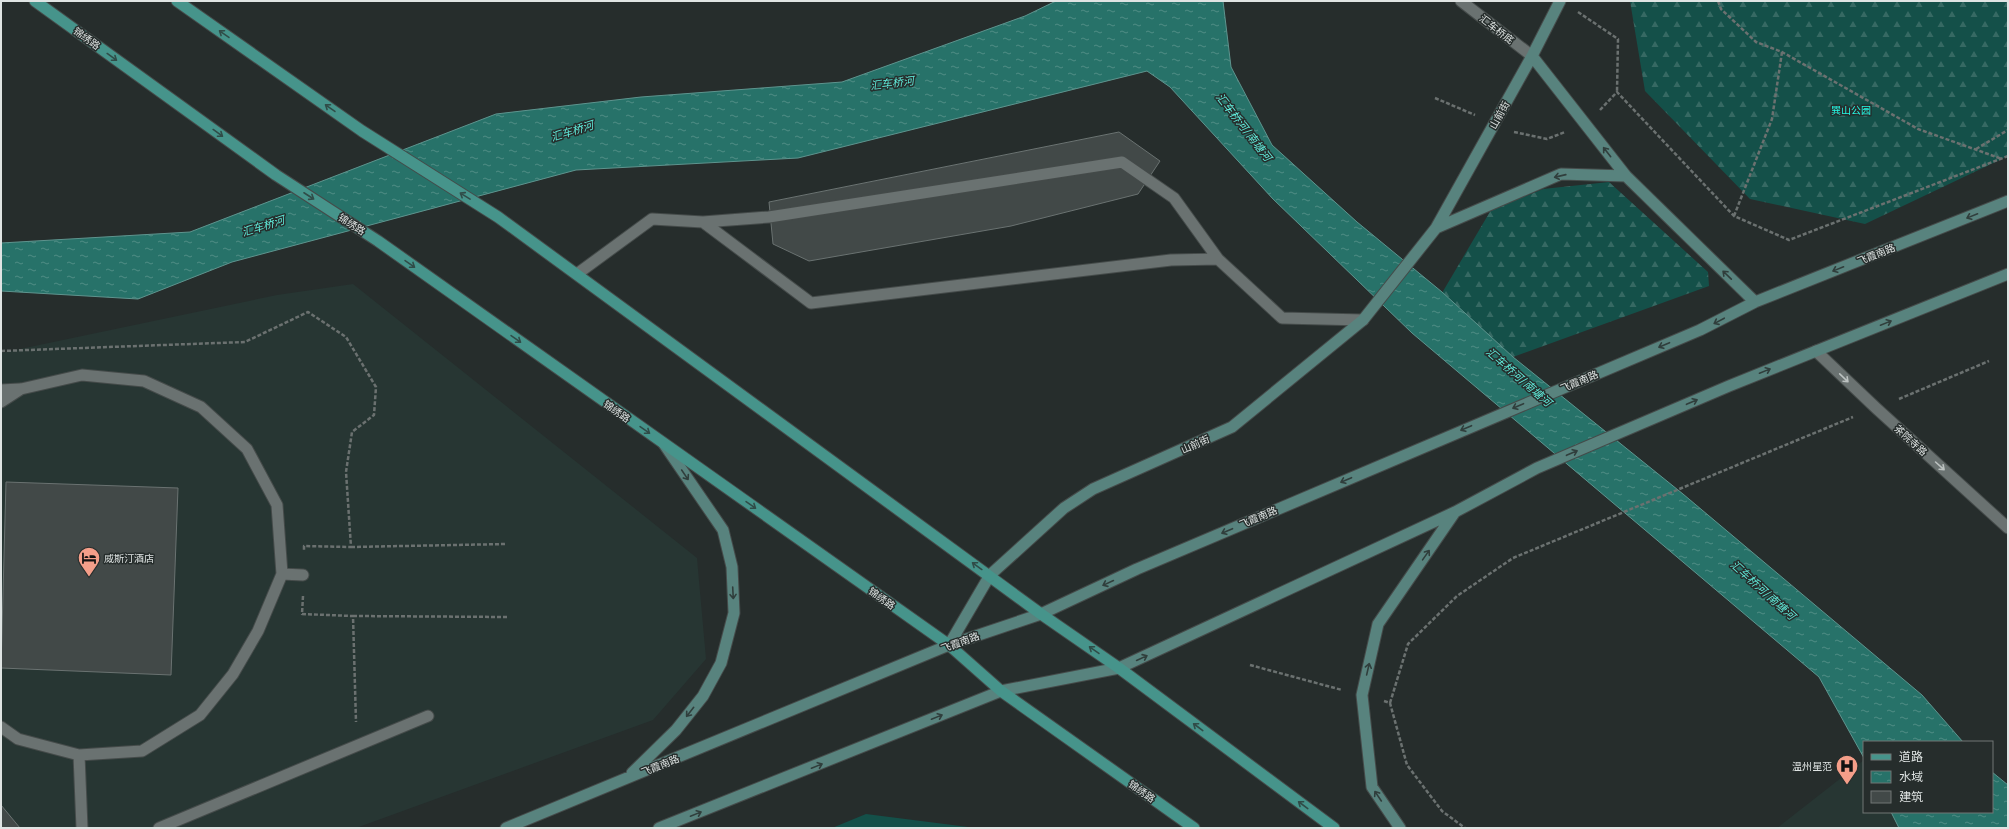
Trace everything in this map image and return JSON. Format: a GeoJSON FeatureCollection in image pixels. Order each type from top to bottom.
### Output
{"type":"FeatureCollection","features":[{"type":"Feature","properties":{"kind":"main road","name":"锦绣路"},"geometry":{"type":"LineString","coordinates":[[35,1],[276,175],[378,241],[949,646],[1001,691],[1194,828]]}},
{"type":"Feature","properties":{"kind":"main road"},"geometry":{"type":"LineString","coordinates":[[178,1],[362,130],[498,217],[990,575],[1041,614],[1119,668],[1334,828]]}},
{"type":"Feature","properties":{"kind":"main road","name":"山前街"},"geometry":{"type":"LineString","coordinates":[[949,646],[990,575],[1064,508],[1093,489],[1232,427],[1363,320],[1432,232],[1532,56],[1560,1]]}},
{"type":"Feature","properties":{"kind":"main road"},"geometry":{"type":"LineString","coordinates":[[1532,56],[1626,176],[1755,302]]}},
{"type":"Feature","properties":{"kind":"main road","name":"山前街"},"geometry":{"type":"LineString","coordinates":[[1432,232],[1560,174],[1626,176]]}},
{"type":"Feature","properties":{"kind":"main road","name":"飞霞南路"},"geometry":{"type":"LineString","coordinates":[[506,828],[949,646],[1041,614],[1137,569],[1700,330],[1755,302],[2008,201]]}},
{"type":"Feature","properties":{"kind":"main road"},"geometry":{"type":"LineString","coordinates":[[659,828],[1001,691],[1119,668],[1455,512],[1537,468],[1729,386],[2008,274]]}},
{"type":"Feature","properties":{"kind":"main road"},"geometry":{"type":"LineString","coordinates":[[628,778],[676,730],[702,696],[720,662],[734,613],[732,567],[723,530],[663,443]]}},
{"type":"Feature","properties":{"kind":"main road"},"geometry":{"type":"LineString","coordinates":[[1400,828],[1372,787],[1362,695],[1378,624],[1455,512]]}},
{"type":"Feature","properties":{"kind":"street","name":"汇车桥底"},"geometry":{"type":"LineString","coordinates":[[1461,1],[1532,56]]}},
{"type":"Feature","properties":{"kind":"street"},"geometry":{"type":"LineString","coordinates":[[577,274],[652,220],[703,222],[769,217],[1122,162],[1174,198],[1218,259],[1282,318],[1363,320]]}},
{"type":"Feature","properties":{"kind":"street"},"geometry":{"type":"LineString","coordinates":[[703,222],[811,303],[1171,260],[1218,259]]}},
{"type":"Feature","properties":{"kind":"street","name":"茶院寺路"},"geometry":{"type":"LineString","coordinates":[[1816,351],[1876,408],[2008,528]]}},
{"type":"Feature","properties":{"kind":"street"},"geometry":{"type":"LineString","coordinates":[[1,390],[21,389],[82,375],[144,381],[201,407],[247,449],[277,505],[282,574],[258,631],[233,674],[200,715],[142,751],[79,755],[18,739],[1,727]]}},
{"type":"Feature","properties":{"kind":"street"},"geometry":{"type":"LineString","coordinates":[[1,402],[21,389]]}},
{"type":"Feature","properties":{"kind":"street"},"geometry":{"type":"LineString","coordinates":[[282,574],[303,575]]}},
{"type":"Feature","properties":{"kind":"street"},"geometry":{"type":"LineString","coordinates":[[158,828],[428,716]]}},
{"type":"Feature","properties":{"kind":"street"},"geometry":{"type":"LineString","coordinates":[[79,755],[82,828]]}},
{"type":"Feature","properties":{"kind":"path"},"geometry":{"type":"LineString","coordinates":[[1718,1],[1721,9],[1756,42],[1782,52],[1918,130],[2002,158]]}},
{"type":"Feature","properties":{"kind":"path"},"geometry":{"type":"LineString","coordinates":[[1435,98],[1523,135],[1547,139],[1586,125],[1617,92],[1618,39],[1575,9]]}},
{"type":"Feature","properties":{"kind":"path"},"geometry":{"type":"LineString","coordinates":[[1734,216],[1772,120],[1782,52]]}},
{"type":"Feature","properties":{"kind":"path"},"geometry":{"type":"LineString","coordinates":[[1617,92],[1734,216],[1789,240],[2008,156]]}},
{"type":"Feature","properties":{"kind":"path"},"geometry":{"type":"LineString","coordinates":[[1976,149],[2008,130]]}},
{"type":"Feature","properties":{"kind":"path"},"geometry":{"type":"LineString","coordinates":[[1390,703],[1408,644],[1457,596],[1513,558],[1725,470]]}},
{"type":"Feature","properties":{"kind":"path"},"geometry":{"type":"LineString","coordinates":[[350,546],[507,544]]}},
{"type":"Feature","properties":{"kind":"path"},"geometry":{"type":"LineString","coordinates":[[353,616],[508,617]]}},
{"type":"Feature","properties":{"kind":"shaded area"},"geometry":{"type":"Polygon","coordinates":[[[353,284],[697,558],[706,659],[653,720],[356,828],[1,828],[1,353],[277,295],[353,284]]]}},
{"type":"Feature","properties":{"kind":"shaded area","name":"温州星范"},"geometry":{"type":"Polygon","coordinates":[[[1863,761],[1863,813],[1892,813],[1899,828],[1777,828],[1863,761]]]}},
{"type":"Feature","properties":{"kind":"green space","name":"巽山公园"},"geometry":{"type":"Polygon","coordinates":[[[1630,1],[2008,1],[2008,156],[1865,224],[1750,199],[1645,91],[1630,1]]]}},
{"type":"Feature","properties":{"kind":"green space"},"geometry":{"type":"Polygon","coordinates":[[[1609,182],[1708,272],[1709,286],[1513,357],[1442,293],[1491,210],[1543,189],[1609,182]]]}},
{"type":"Feature","properties":{"kind":"green space"},"geometry":{"type":"Polygon","coordinates":[[[866,814],[976,828],[832,828],[866,814]]]}},
{"type":"Feature","properties":{"kind":"water"},"geometry":{"type":"Polygon","coordinates":[[[1056,1],[1223,1],[1231,67],[1272,145],[1357,222],[1442,292],[1513,357],[1683,494],[1922,695],[1962,741],[1863,741],[1863,756],[1819,677],[1412,333],[1273,199],[1170,87],[1147,71],[798,158],[576,170],[232,262],[138,299],[1,291],[1,243],[190,232],[496,114],[641,97],[842,82],[1025,16],[1056,1]]]}},
{"type":"Feature","properties":{"kind":"water"},"geometry":{"type":"Polygon","coordinates":[[[1993,773],[2008,785],[2008,828],[1899,828],[1892,813],[1993,813],[1993,773]]]}},
{"type":"Feature","properties":{"kind":"building"},"geometry":{"type":"Polygon","coordinates":[[[1119,132],[1160,161],[1138,194],[1011,226],[809,261],[773,244],[769,202],[1119,132]]]}},
{"type":"Feature","properties":{"kind":"building"},"geometry":{"type":"Polygon","coordinates":[[[6,482],[178,488],[171,675],[1,668],[6,482]]]}},
{"type":"Feature","properties":{"kind":"building"},"geometry":{"type":"Polygon","coordinates":[[[1,805],[20,828],[1,828],[1,805]]]}},
{"type":"Feature","properties":{"kind":"place","name":"威斯汀酒店"},"geometry":{"type":"Point","coordinates":[89,578]}},
{"type":"Feature","properties":{"kind":"place","name":"温州星范"},"geometry":{"type":"Point","coordinates":[1847,786]}},
{"type":"Feature","properties":{"kind":"water label","name":"汇车桥河"},"geometry":{"type":"Point","coordinates":[892,83]}},
{"type":"Feature","properties":{"kind":"water label","name":"汇车桥河/南塘河"},"geometry":{"type":"Point","coordinates":[1244,127]}},
{"type":"Feature","properties":{"kind":"water label","name":"汇车桥河"},"geometry":{"type":"Point","coordinates":[572,131]}},
{"type":"Feature","properties":{"kind":"water label","name":"汇车桥河"},"geometry":{"type":"Point","coordinates":[263,226]}},
{"type":"Feature","properties":{"kind":"water label","name":"汇车桥河/南塘河"},"geometry":{"type":"Point","coordinates":[1519,377]}},
{"type":"Feature","properties":{"kind":"water label","name":"汇车桥河/南塘河"},"geometry":{"type":"Point","coordinates":[1763,590]}}]}
